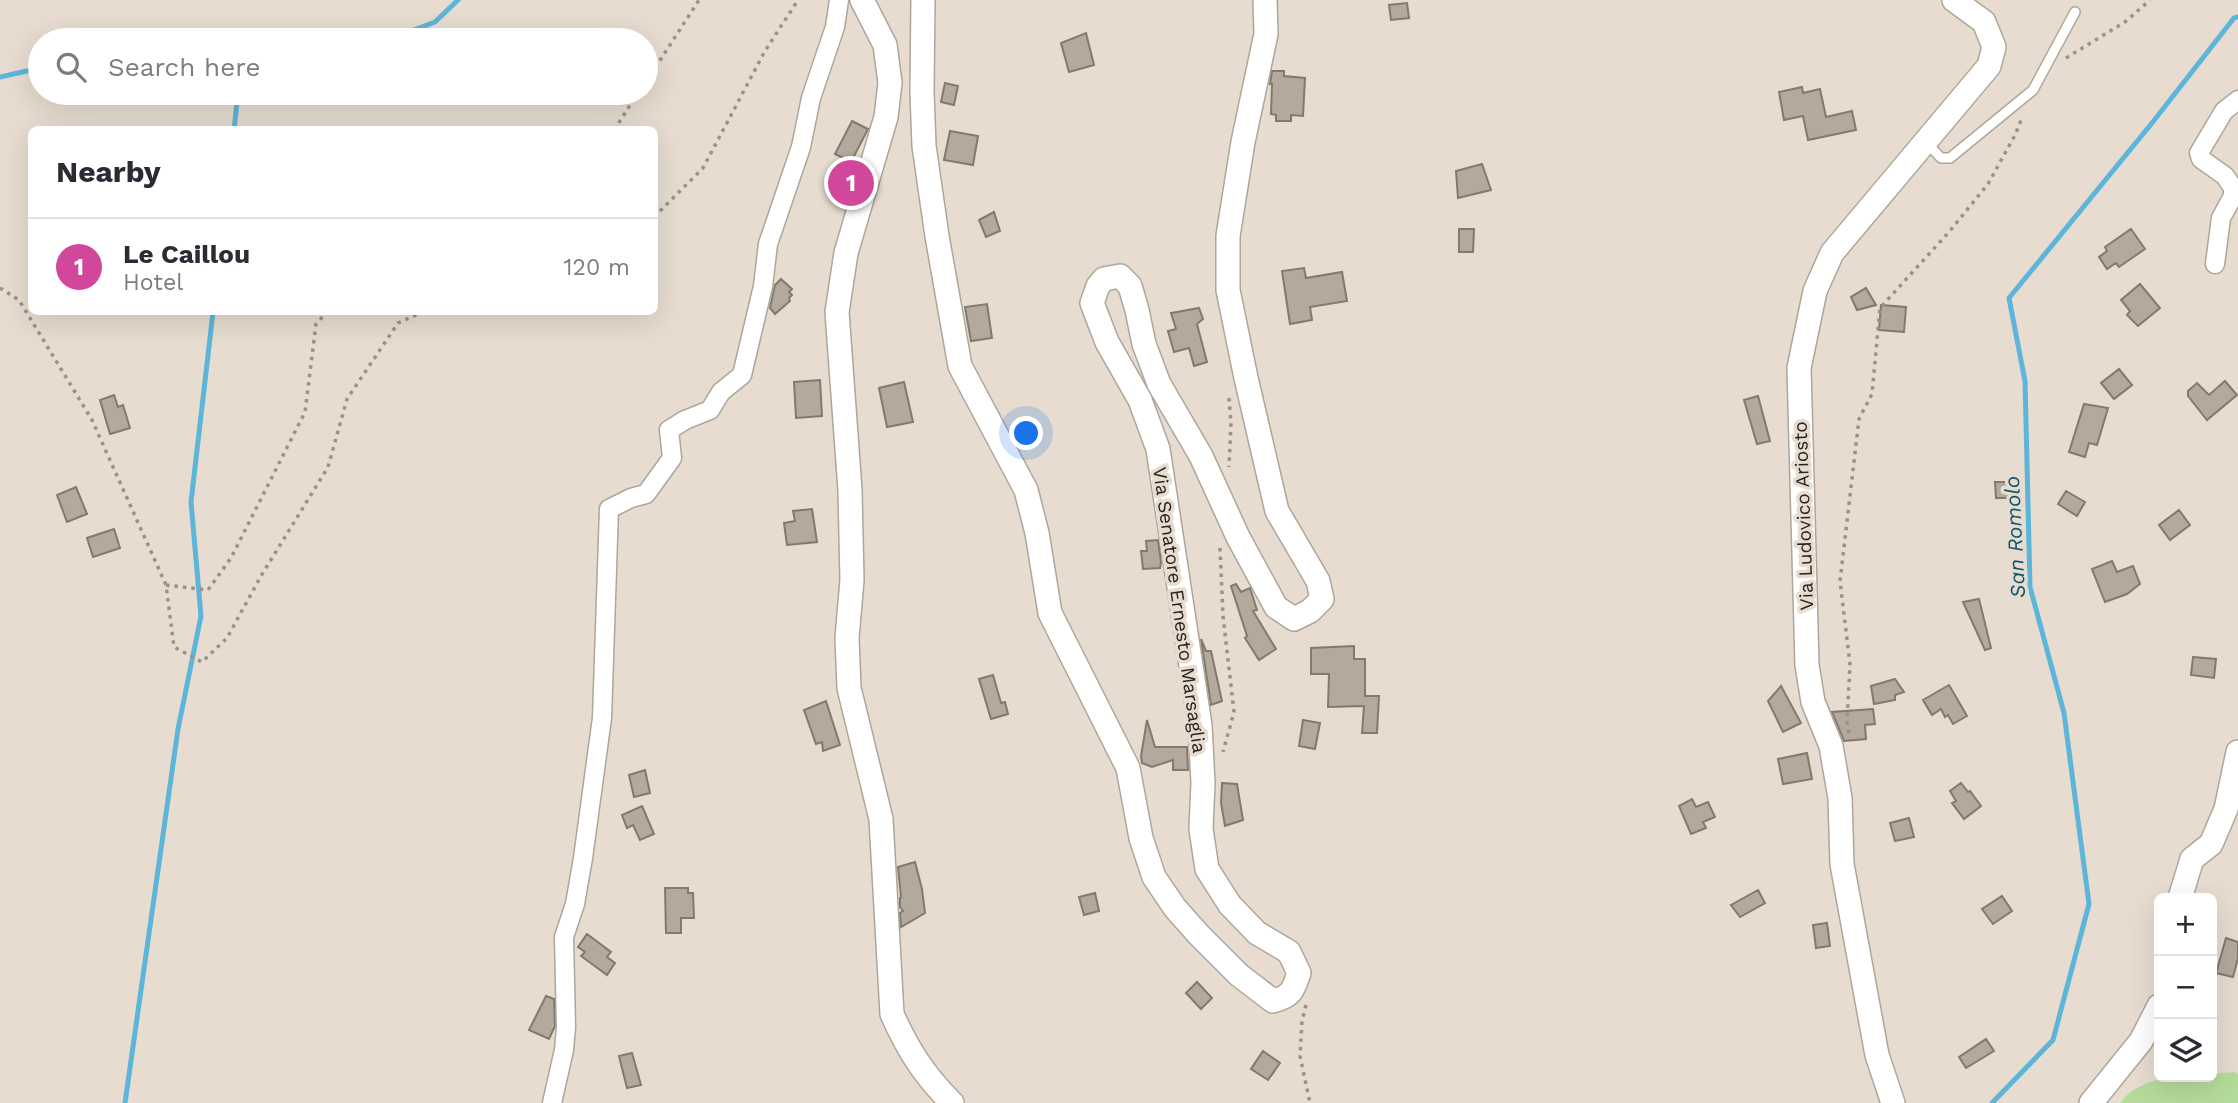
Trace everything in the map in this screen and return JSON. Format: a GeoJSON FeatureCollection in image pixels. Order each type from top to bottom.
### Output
{"type":"FeatureCollection","features":[{"type":"Feature","properties":{"kind":"street"},"geometry":{"type":"LineString","coordinates":[[552,1103],[564,1050],[566,1027],[564,937],[575,904],[583,858],[602,718],[609,509],[646,494],[672,458],[669,430],[710,410],[722,392],[742,375],[763,286],[768,244],[801,147],[811,98],[835,27],[839,0]]}},
{"type":"Feature","properties":{"kind":"street"},"geometry":{"type":"LineString","coordinates":[[862,0],[885,45],[890,83],[886,117],[846,253],[837,312],[850,490],[852,580],[847,638],[849,688],[881,820],[892,1014],[903,1040],[929,1079],[952,1103]]}},
{"type":"Feature","properties":{"kind":"street"},"geometry":{"type":"LineString","coordinates":[[923,0],[924,146],[960,366],[1027,490],[1050,613],[1128,768],[1141,838],[1154,877],[1175,908],[1239,975],[1273,1001],[1286,997],[1293,990]]}},
{"type":"Feature","properties":{"kind":"street","name":"Via Senatore Ernesto Marsaglia"},"geometry":{"type":"LineString","coordinates":[[1265,0],[1266,34],[1243,142],[1228,236],[1228,290],[1277,511],[1318,581],[1322,599],[1310,611],[1294,619],[1276,607],[1236,532],[1201,456],[1159,384],[1144,344],[1130,286],[1120,276],[1104,279],[1098,286],[1092,303],[1107,342],[1140,400],[1158,449],[1200,724],[1203,783],[1201,830],[1207,869],[1230,905],[1257,933],[1289,952],[1299,973],[1293,990]]}},
{"type":"Feature","properties":{"kind":"street","name":"Via Ludovico Ariosto"},"geometry":{"type":"LineString","coordinates":[[1893,1103],[1877,1055],[1842,864],[1840,798],[1831,746],[1814,702],[1807,665],[1798,368],[1815,291],[1832,253],[1989,66],[1994,47],[1984,22],[1954,0]]}},
{"type":"Feature","properties":{"kind":"street"},"geometry":{"type":"LineString","coordinates":[[2215,264],[2221,218],[2233,196],[2233,188],[2225,176],[2201,159],[2199,153],[2224,111],[2238,100]]}},
{"type":"Feature","properties":{"kind":"street"},"geometry":{"type":"LineString","coordinates":[[2182,893],[2192,859],[2211,844],[2226,809],[2238,752]]}},
{"type":"Feature","properties":{"kind":"street"},"geometry":{"type":"LineString","coordinates":[[2091,1103],[2141,1041],[2154,1016]]}},
{"type":"Feature","properties":{"kind":"lane"},"geometry":{"type":"LineString","coordinates":[[1926,141],[1941,158],[1950,158],[2033,90],[2075,12]]}},
{"type":"Feature","properties":{"kind":"path"},"geometry":{"type":"LineString","coordinates":[[658,63],[699,0]]}},
{"type":"Feature","properties":{"kind":"path"},"geometry":{"type":"LineString","coordinates":[[658,213],[704,168],[765,51],[798,0]]}},
{"type":"Feature","properties":{"kind":"path"},"geometry":{"type":"LineString","coordinates":[[2063,59],[2124,22],[2150,0]]}},
{"type":"Feature","properties":{"kind":"path"},"geometry":{"type":"LineString","coordinates":[[1849,737],[1847,723],[1850,664],[1840,581],[1858,419],[1872,394],[1880,308],[1949,232],[1988,184],[2014,137],[2033,90]]}},
{"type":"Feature","properties":{"kind":"path"},"geometry":{"type":"LineString","coordinates":[[617,126],[630,105]]}},
{"type":"Feature","properties":{"kind":"path"},"geometry":{"type":"LineString","coordinates":[[0,288],[19,300],[28,315]]}},
{"type":"Feature","properties":{"kind":"path"},"geometry":{"type":"LineString","coordinates":[[28,315],[92,420],[166,585],[174,647],[202,662],[227,638],[261,576],[328,467],[347,398],[398,323],[416,315]]}},
{"type":"Feature","properties":{"kind":"path"},"geometry":{"type":"LineString","coordinates":[[166,585],[208,590],[231,558],[304,412],[316,324],[324,315]]}},
{"type":"Feature","properties":{"kind":"path"},"geometry":{"type":"LineString","coordinates":[[1220,762],[1234,712],[1223,616],[1220,530],[1236,532]]}},
{"type":"Feature","properties":{"kind":"path"},"geometry":{"type":"LineString","coordinates":[[1293,990],[1307,1006],[1302,1021],[1300,1056],[1310,1103]]}},
{"type":"Feature","properties":{"kind":"green space"},"geometry":{"type":"Polygon","coordinates":[[[2217,1074],[2238,1074],[2238,1103],[2120,1103],[2139,1087],[2150,1082],[2217,1082],[2217,1074]]]}},
{"type":"Feature","properties":{"kind":"building"},"geometry":{"type":"Polygon","coordinates":[[[1407,3],[1409,18],[1391,20],[1389,5],[1407,3]]]}},
{"type":"Feature","properties":{"kind":"building"},"geometry":{"type":"Polygon","coordinates":[[[1086,33],[1094,65],[1069,72],[1061,43],[1086,33]]]}},
{"type":"Feature","properties":{"kind":"building"},"geometry":{"type":"Polygon","coordinates":[[[1272,71],[1284,71],[1284,76],[1305,78],[1303,116],[1291,115],[1291,121],[1276,121],[1276,115],[1271,114],[1272,71]]]}},
{"type":"Feature","properties":{"kind":"building"},"geometry":{"type":"Polygon","coordinates":[[[945,83],[958,86],[954,105],[941,102],[945,83]]]}},
{"type":"Feature","properties":{"kind":"building"},"geometry":{"type":"Polygon","coordinates":[[[1802,87],[1803,93],[1820,89],[1826,117],[1852,111],[1856,130],[1808,140],[1803,116],[1784,120],[1779,92],[1802,87]]]}},
{"type":"Feature","properties":{"kind":"building"},"geometry":{"type":"Polygon","coordinates":[[[852,121],[868,129],[851,162],[835,154],[852,121]]]}},
{"type":"Feature","properties":{"kind":"building"},"geometry":{"type":"Polygon","coordinates":[[[950,131],[978,136],[973,165],[944,160],[950,131]]]}},
{"type":"Feature","properties":{"kind":"building"},"geometry":{"type":"Polygon","coordinates":[[[1482,164],[1491,190],[1458,198],[1456,171],[1482,164]]]}},
{"type":"Feature","properties":{"kind":"building"},"geometry":{"type":"Polygon","coordinates":[[[994,212],[1000,231],[986,237],[979,220],[994,212]]]}},
{"type":"Feature","properties":{"kind":"building"},"geometry":{"type":"Polygon","coordinates":[[[1459,229],[1474,229],[1473,252],[1459,252],[1459,229]]]}},
{"type":"Feature","properties":{"kind":"building"},"geometry":{"type":"Polygon","coordinates":[[[2131,229],[2145,249],[2119,267],[2116,263],[2107,269],[2099,257],[2107,251],[2105,247],[2131,229]]]}},
{"type":"Feature","properties":{"kind":"building"},"geometry":{"type":"Polygon","coordinates":[[[1304,268],[1306,278],[1342,272],[1347,301],[1310,307],[1312,320],[1290,324],[1282,271],[1304,268]]]}},
{"type":"Feature","properties":{"kind":"building"},"geometry":{"type":"Polygon","coordinates":[[[781,279],[792,289],[789,292],[792,295],[790,301],[775,314],[770,308],[775,285],[781,279]]]}},
{"type":"Feature","properties":{"kind":"building"},"geometry":{"type":"Polygon","coordinates":[[[2140,284],[2160,308],[2138,326],[2127,315],[2130,311],[2121,300],[2140,284]]]}},
{"type":"Feature","properties":{"kind":"building"},"geometry":{"type":"Polygon","coordinates":[[[1866,288],[1876,305],[1857,310],[1851,297],[1866,288]]]}},
{"type":"Feature","properties":{"kind":"building"},"geometry":{"type":"Polygon","coordinates":[[[987,304],[992,338],[971,341],[965,307],[987,304]]]}},
{"type":"Feature","properties":{"kind":"building"},"geometry":{"type":"Polygon","coordinates":[[[1881,305],[1906,307],[1904,332],[1879,330],[1881,305]]]}},
{"type":"Feature","properties":{"kind":"building"},"geometry":{"type":"Polygon","coordinates":[[[1199,308],[1203,319],[1197,324],[1207,362],[1194,366],[1189,348],[1174,352],[1168,331],[1176,329],[1171,313],[1199,308]]]}},
{"type":"Feature","properties":{"kind":"building"},"geometry":{"type":"Polygon","coordinates":[[[2119,369],[2132,385],[2114,399],[2101,383],[2119,369]]]}},
{"type":"Feature","properties":{"kind":"building"},"geometry":{"type":"Polygon","coordinates":[[[820,380],[822,416],[796,418],[794,382],[820,380]]]}},
{"type":"Feature","properties":{"kind":"building"},"geometry":{"type":"Polygon","coordinates":[[[2225,381],[2237,395],[2207,420],[2188,396],[2188,391],[2197,383],[2209,395],[2225,381]]]}},
{"type":"Feature","properties":{"kind":"building"},"geometry":{"type":"Polygon","coordinates":[[[904,382],[913,422],[887,427],[879,388],[904,382]]]}},
{"type":"Feature","properties":{"kind":"building"},"geometry":{"type":"Polygon","coordinates":[[[114,395],[118,407],[123,405],[130,428],[110,434],[100,400],[114,395]]]}},
{"type":"Feature","properties":{"kind":"building"},"geometry":{"type":"Polygon","coordinates":[[[1758,396],[1770,441],[1757,444],[1744,400],[1758,396]]]}},
{"type":"Feature","properties":{"kind":"building"},"geometry":{"type":"Polygon","coordinates":[[[2084,404],[2108,408],[2097,445],[2089,443],[2085,457],[2069,452],[2084,404]]]}},
{"type":"Feature","properties":{"kind":"building"},"geometry":{"type":"Polygon","coordinates":[[[1995,482],[2013,482],[2013,498],[1996,498],[1995,482]]]}},
{"type":"Feature","properties":{"kind":"building"},"geometry":{"type":"Polygon","coordinates":[[[76,487],[87,514],[67,522],[57,495],[76,487]]]}},
{"type":"Feature","properties":{"kind":"building"},"geometry":{"type":"Polygon","coordinates":[[[2066,491],[2085,502],[2077,516],[2058,504],[2066,491]]]}},
{"type":"Feature","properties":{"kind":"building"},"geometry":{"type":"Polygon","coordinates":[[[812,509],[817,542],[787,545],[784,523],[795,521],[793,511],[812,509]]]}},
{"type":"Feature","properties":{"kind":"building"},"geometry":{"type":"Polygon","coordinates":[[[2179,510],[2190,525],[2170,540],[2159,525],[2179,510]]]}},
{"type":"Feature","properties":{"kind":"building"},"geometry":{"type":"Polygon","coordinates":[[[114,529],[120,548],[93,557],[87,538],[114,529]]]}},
{"type":"Feature","properties":{"kind":"building"},"geometry":{"type":"Polygon","coordinates":[[[1158,540],[1160,568],[1143,569],[1141,551],[1147,551],[1146,541],[1158,540]]]}},
{"type":"Feature","properties":{"kind":"building"},"geometry":{"type":"Polygon","coordinates":[[[2112,561],[2117,572],[2133,566],[2140,584],[2127,594],[2105,602],[2092,569],[2112,561]]]}},
{"type":"Feature","properties":{"kind":"building"},"geometry":{"type":"Polygon","coordinates":[[[1236,584],[1241,592],[1250,588],[1257,610],[1253,611],[1276,649],[1259,660],[1245,638],[1247,636],[1231,586],[1236,584]]]}},
{"type":"Feature","properties":{"kind":"building"},"geometry":{"type":"Polygon","coordinates":[[[1979,599],[1991,648],[1985,650],[1963,602],[1979,599]]]}},
{"type":"Feature","properties":{"kind":"building"},"geometry":{"type":"Polygon","coordinates":[[[1201,639],[1206,651],[1211,651],[1222,701],[1211,705],[1201,639]]]}},
{"type":"Feature","properties":{"kind":"building"},"geometry":{"type":"Polygon","coordinates":[[[1354,646],[1354,659],[1365,659],[1365,696],[1379,696],[1377,733],[1362,733],[1364,706],[1328,707],[1329,674],[1311,674],[1311,648],[1354,646]]]}},
{"type":"Feature","properties":{"kind":"building"},"geometry":{"type":"Polygon","coordinates":[[[2193,657],[2216,659],[2214,678],[2191,675],[2193,657]]]}},
{"type":"Feature","properties":{"kind":"building"},"geometry":{"type":"Polygon","coordinates":[[[993,675],[1001,703],[1005,702],[1008,714],[991,719],[979,679],[993,675]]]}},
{"type":"Feature","properties":{"kind":"building"},"geometry":{"type":"Polygon","coordinates":[[[1895,679],[1904,692],[1895,695],[1895,700],[1874,704],[1871,686],[1895,679]]]}},
{"type":"Feature","properties":{"kind":"building"},"geometry":{"type":"Polygon","coordinates":[[[1949,685],[1967,716],[1953,724],[1941,709],[1932,715],[1923,700],[1949,685]]]}},
{"type":"Feature","properties":{"kind":"building"},"geometry":{"type":"Polygon","coordinates":[[[1781,686],[1801,723],[1783,732],[1768,701],[1781,686]]]}},
{"type":"Feature","properties":{"kind":"building"},"geometry":{"type":"Polygon","coordinates":[[[826,701],[840,745],[823,751],[822,742],[816,744],[804,710],[826,701]]]}},
{"type":"Feature","properties":{"kind":"building"},"geometry":{"type":"Polygon","coordinates":[[[1873,709],[1875,724],[1865,725],[1866,739],[1844,741],[1832,712],[1873,709]]]}},
{"type":"Feature","properties":{"kind":"building"},"geometry":{"type":"Polygon","coordinates":[[[1147,720],[1155,747],[1187,747],[1188,770],[1173,770],[1173,760],[1152,767],[1142,763],[1147,720]]]}},
{"type":"Feature","properties":{"kind":"building"},"geometry":{"type":"Polygon","coordinates":[[[1303,720],[1320,723],[1315,749],[1299,746],[1303,720]]]}},
{"type":"Feature","properties":{"kind":"building"},"geometry":{"type":"Polygon","coordinates":[[[1807,753],[1812,779],[1783,784],[1778,759],[1807,753]]]}},
{"type":"Feature","properties":{"kind":"building"},"geometry":{"type":"Polygon","coordinates":[[[645,770],[650,793],[634,797],[629,775],[645,770]]]}},
{"type":"Feature","properties":{"kind":"building"},"geometry":{"type":"Polygon","coordinates":[[[1222,783],[1237,784],[1243,820],[1225,826],[1221,803],[1222,783]]]}},
{"type":"Feature","properties":{"kind":"building"},"geometry":{"type":"Polygon","coordinates":[[[1961,783],[1981,806],[1964,819],[1952,803],[1956,801],[1950,791],[1961,783]]]}},
{"type":"Feature","properties":{"kind":"building"},"geometry":{"type":"Polygon","coordinates":[[[1692,799],[1696,807],[1708,802],[1715,817],[1703,822],[1706,828],[1691,834],[1679,806],[1692,799]]]}},
{"type":"Feature","properties":{"kind":"building"},"geometry":{"type":"Polygon","coordinates":[[[642,806],[654,834],[640,840],[633,825],[627,828],[622,815],[642,806]]]}},
{"type":"Feature","properties":{"kind":"building"},"geometry":{"type":"Polygon","coordinates":[[[1909,818],[1914,837],[1895,841],[1890,823],[1909,818]]]}},
{"type":"Feature","properties":{"kind":"building"},"geometry":{"type":"Polygon","coordinates":[[[915,862],[925,913],[901,927],[900,913],[903,911],[900,907],[898,867],[915,862]]]}},
{"type":"Feature","properties":{"kind":"building"},"geometry":{"type":"Polygon","coordinates":[[[665,888],[688,888],[688,893],[693,893],[694,918],[681,918],[681,933],[666,933],[665,888]]]}},
{"type":"Feature","properties":{"kind":"building"},"geometry":{"type":"Polygon","coordinates":[[[1758,890],[1765,903],[1740,917],[1731,905],[1758,890]]]}},
{"type":"Feature","properties":{"kind":"building"},"geometry":{"type":"Polygon","coordinates":[[[1095,893],[1099,911],[1084,915],[1079,897],[1095,893]]]}},
{"type":"Feature","properties":{"kind":"building"},"geometry":{"type":"Polygon","coordinates":[[[2002,896],[2012,911],[1993,924],[1982,909],[2002,896]]]}},
{"type":"Feature","properties":{"kind":"building"},"geometry":{"type":"Polygon","coordinates":[[[1827,923],[1830,946],[1816,948],[1813,925],[1827,923]]]}},
{"type":"Feature","properties":{"kind":"building"},"geometry":{"type":"Polygon","coordinates":[[[587,934],[611,952],[607,957],[615,963],[607,975],[581,956],[585,952],[578,947],[587,934]]]}},
{"type":"Feature","properties":{"kind":"building"},"geometry":{"type":"Polygon","coordinates":[[[2226,938],[2238,942],[2238,958],[2233,977],[2217,973],[2226,938]]]}},
{"type":"Feature","properties":{"kind":"building"},"geometry":{"type":"Polygon","coordinates":[[[1197,982],[1212,998],[1201,1009],[1186,993],[1197,982]]]}},
{"type":"Feature","properties":{"kind":"building"},"geometry":{"type":"Polygon","coordinates":[[[546,996],[554,999],[555,1026],[549,1039],[529,1030],[546,996]]]}},
{"type":"Feature","properties":{"kind":"building"},"geometry":{"type":"Polygon","coordinates":[[[1986,1039],[1994,1051],[1966,1068],[1959,1057],[1986,1039]]]}},
{"type":"Feature","properties":{"kind":"building"},"geometry":{"type":"Polygon","coordinates":[[[1263,1051],[1280,1063],[1268,1080],[1251,1069],[1263,1051]]]}},
{"type":"Feature","properties":{"kind":"building"},"geometry":{"type":"Polygon","coordinates":[[[632,1053],[641,1085],[627,1088],[619,1056],[632,1053]]]}},
{"type":"Feature","properties":{"kind":"waterway"},"geometry":{"type":"LineString","coordinates":[[419,28],[435,22],[458,0]]}},
{"type":"Feature","properties":{"kind":"waterway","name":"San Romolo"},"geometry":{"type":"LineString","coordinates":[[1992,1103],[2053,1040],[2089,904],[2064,713],[2030,587],[2025,381],[2009,298],[2234,18],[2238,17]]}},
{"type":"Feature","properties":{"kind":"waterway"},"geometry":{"type":"LineString","coordinates":[[0,77],[28,71]]}},
{"type":"Feature","properties":{"kind":"waterway"},"geometry":{"type":"LineString","coordinates":[[234,126],[237,105]]}},
{"type":"Feature","properties":{"kind":"waterway"},"geometry":{"type":"LineString","coordinates":[[125,1103],[178,729],[201,616],[191,502],[213,315]]}},
{"type":"Feature","properties":{"kind":"place","name":"Le Caillou"},"geometry":{"type":"Point","coordinates":[851,183]}}]}
